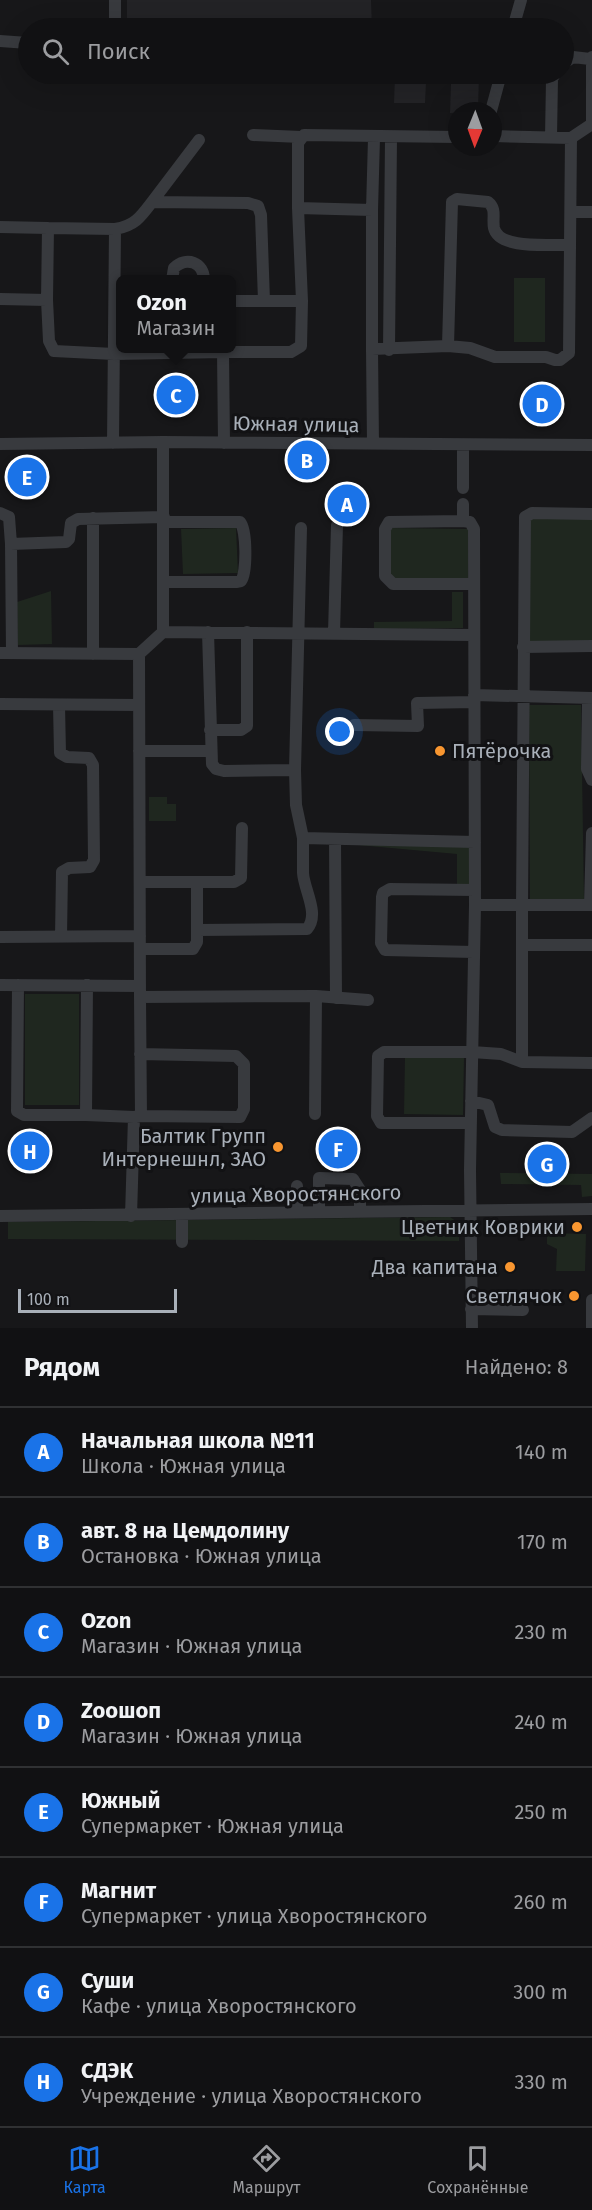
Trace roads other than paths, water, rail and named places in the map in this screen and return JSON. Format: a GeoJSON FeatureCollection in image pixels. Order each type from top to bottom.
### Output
{"type":"FeatureCollection","features":[{"type":"Feature","properties":{"kind":"street"},"geometry":{"type":"LineString","coordinates":[[115,0],[115,18]]}},
{"type":"Feature","properties":{"kind":"street"},"geometry":{"type":"LineString","coordinates":[[516,18],[521,0]]}},
{"type":"Feature","properties":{"kind":"street"},"geometry":{"type":"LineString","coordinates":[[0,41],[18,42]]}},
{"type":"Feature","properties":{"kind":"street"},"geometry":{"type":"LineString","coordinates":[[502,136],[570,138],[592,123],[591,58],[574,57]]}},
{"type":"Feature","properties":{"kind":"street"},"geometry":{"type":"LineString","coordinates":[[493,102],[498,84]]}},
{"type":"Feature","properties":{"kind":"street"},"geometry":{"type":"LineString","coordinates":[[551,137],[552,84]]}},
{"type":"Feature","properties":{"kind":"street"},"geometry":{"type":"LineString","coordinates":[[253,135],[448,137]]}},
{"type":"Feature","properties":{"kind":"street"},"geometry":{"type":"LineString","coordinates":[[236,352],[297,350],[302,340],[298,208],[298,143],[301,137]]}},
{"type":"Feature","properties":{"kind":"street"},"geometry":{"type":"LineString","coordinates":[[372,444],[374,138]]}},
{"type":"Feature","properties":{"kind":"street"},"geometry":{"type":"LineString","coordinates":[[389,350],[391,138]]}},
{"type":"Feature","properties":{"kind":"street"},"geometry":{"type":"LineString","coordinates":[[372,349],[448,346],[470,348],[495,357],[546,357],[560,360],[564,358],[571,348],[568,244],[571,212],[570,138]]}},
{"type":"Feature","properties":{"kind":"street"},"geometry":{"type":"LineString","coordinates":[[0,227],[115,229],[130,226],[140,219],[199,140]]}},
{"type":"Feature","properties":{"kind":"street"},"geometry":{"type":"LineString","coordinates":[[448,346],[452,202],[457,200],[488,202],[493,210],[495,230],[502,240],[514,243],[568,244]]}},
{"type":"Feature","properties":{"kind":"street"},"geometry":{"type":"LineString","coordinates":[[152,202],[248,202],[258,206],[261,215],[264,301]]}},
{"type":"Feature","properties":{"kind":"street"},"geometry":{"type":"LineString","coordinates":[[298,208],[372,210]]}},
{"type":"Feature","properties":{"kind":"street"},"geometry":{"type":"LineString","coordinates":[[571,212],[592,212]]}},
{"type":"Feature","properties":{"kind":"street"},"geometry":{"type":"LineString","coordinates":[[48,228],[47,300],[49,341],[54,351],[134,353]]}},
{"type":"Feature","properties":{"kind":"street"},"geometry":{"type":"LineString","coordinates":[[113,443],[115,229]]}},
{"type":"Feature","properties":{"kind":"street"},"geometry":{"type":"LineString","coordinates":[[173,275],[174,268],[183,263],[199,264],[203,268],[204,275]]}},
{"type":"Feature","properties":{"kind":"street"},"geometry":{"type":"LineString","coordinates":[[0,299],[47,300]]}},
{"type":"Feature","properties":{"kind":"street"},"geometry":{"type":"LineString","coordinates":[[236,301],[302,301]]}},
{"type":"Feature","properties":{"kind":"street"},"geometry":{"type":"LineString","coordinates":[[223,353],[224,442]]}},
{"type":"Feature","properties":{"kind":"street"},"geometry":{"type":"LineString","coordinates":[[163,442],[163,632]]}},
{"type":"Feature","properties":{"kind":"street","name":"Южная улица"},"geometry":{"type":"LineString","coordinates":[[0,444],[224,442],[463,446],[592,445]]}},
{"type":"Feature","properties":{"kind":"street"},"geometry":{"type":"LineString","coordinates":[[463,446],[463,488]]}},
{"type":"Feature","properties":{"kind":"street"},"geometry":{"type":"LineString","coordinates":[[463,504],[463,521]]}},
{"type":"Feature","properties":{"kind":"street"},"geometry":{"type":"LineString","coordinates":[[0,513],[9,517],[11,544],[6,653],[140,654],[163,632],[474,635]]}},
{"type":"Feature","properties":{"kind":"street"},"geometry":{"type":"LineString","coordinates":[[522,1062],[525,517],[532,513],[592,514]]}},
{"type":"Feature","properties":{"kind":"street"},"geometry":{"type":"LineString","coordinates":[[93,518],[93,654]]}},
{"type":"Feature","properties":{"kind":"street"},"geometry":{"type":"LineString","coordinates":[[11,544],[66,542],[74,520],[93,518],[240,522],[244,529],[244,574],[241,581],[164,582]]}},
{"type":"Feature","properties":{"kind":"street"},"geometry":{"type":"LineString","coordinates":[[472,1328],[470,1211],[475,904],[474,530],[470,522],[463,521],[389,522],[385,529],[385,576],[393,584],[474,584]]}},
{"type":"Feature","properties":{"kind":"street"},"geometry":{"type":"LineString","coordinates":[[334,633],[337,525]]}},
{"type":"Feature","properties":{"kind":"street"},"geometry":{"type":"LineString","coordinates":[[196,930],[307,929],[311,922],[311,907],[303,873],[303,838],[296,805],[295,770],[301,528]]}},
{"type":"Feature","properties":{"kind":"street"},"geometry":{"type":"LineString","coordinates":[[208,632],[212,764],[216,769],[224,771],[295,770]]}},
{"type":"Feature","properties":{"kind":"street"},"geometry":{"type":"LineString","coordinates":[[210,730],[241,730],[247,726],[247,632]]}},
{"type":"Feature","properties":{"kind":"street"},"geometry":{"type":"LineString","coordinates":[[523,646],[592,646]]}},
{"type":"Feature","properties":{"kind":"street"},"geometry":{"type":"LineString","coordinates":[[131,1216],[140,1054],[140,654]]}},
{"type":"Feature","properties":{"kind":"street"},"geometry":{"type":"LineString","coordinates":[[354,725],[418,726],[417,703],[474,698],[590,699],[588,769],[592,780]]}},
{"type":"Feature","properties":{"kind":"street"},"geometry":{"type":"LineString","coordinates":[[0,704],[139,705]]}},
{"type":"Feature","properties":{"kind":"street"},"geometry":{"type":"LineString","coordinates":[[59,705],[60,753],[67,757],[89,758],[93,765],[94,777],[94,860],[90,867],[69,868],[62,872],[61,937]]}},
{"type":"Feature","properties":{"kind":"street"},"geometry":{"type":"LineString","coordinates":[[139,751],[210,751]]}},
{"type":"Feature","properties":{"kind":"street"},"geometry":{"type":"LineString","coordinates":[[140,882],[234,882],[241,878],[242,828]]}},
{"type":"Feature","properties":{"kind":"street"},"geometry":{"type":"LineString","coordinates":[[475,904],[591,905],[592,832]]}},
{"type":"Feature","properties":{"kind":"street"},"geometry":{"type":"LineString","coordinates":[[303,838],[475,842]]}},
{"type":"Feature","properties":{"kind":"street"},"geometry":{"type":"LineString","coordinates":[[335,839],[336,998]]}},
{"type":"Feature","properties":{"kind":"street"},"geometry":{"type":"LineString","coordinates":[[140,949],[193,949],[197,942],[196,882]]}},
{"type":"Feature","properties":{"kind":"street"},"geometry":{"type":"LineString","coordinates":[[474,952],[385,950],[381,943],[382,897],[383,893],[390,889],[475,890]]}},
{"type":"Feature","properties":{"kind":"street"},"geometry":{"type":"LineString","coordinates":[[0,937],[140,936]]}},
{"type":"Feature","properties":{"kind":"street"},"geometry":{"type":"LineString","coordinates":[[522,945],[592,945]]}},
{"type":"Feature","properties":{"kind":"street"},"geometry":{"type":"LineString","coordinates":[[0,985],[87,986],[140,992],[316,996],[368,1000]]}},
{"type":"Feature","properties":{"kind":"street"},"geometry":{"type":"LineString","coordinates":[[18,985],[17,1111],[24,1115],[240,1116],[244,1110],[244,1064],[236,1056],[140,1054]]}},
{"type":"Feature","properties":{"kind":"street"},"geometry":{"type":"LineString","coordinates":[[86,1115],[87,986]]}},
{"type":"Feature","properties":{"kind":"street"},"geometry":{"type":"LineString","coordinates":[[315,1114],[316,996]]}},
{"type":"Feature","properties":{"kind":"street"},"geometry":{"type":"LineString","coordinates":[[471,1123],[381,1123],[377,1116],[376,1060],[378,1056],[384,1052],[472,1052],[501,1054],[522,1062],[592,1063]]}},
{"type":"Feature","properties":{"kind":"street"},"geometry":{"type":"LineString","coordinates":[[471,1101],[488,1105],[495,1127],[502,1130],[572,1132],[592,1118]]}},
{"type":"Feature","properties":{"kind":"street"},"geometry":{"type":"LineString","coordinates":[[319,1212],[319,1178],[353,1179],[360,1190],[360,1212]]}},
{"type":"Feature","properties":{"kind":"street"},"geometry":{"type":"LineString","coordinates":[[297,1186],[297,1212]]}},
{"type":"Feature","properties":{"kind":"street","name":"улица Хворостянского"},"geometry":{"type":"LineString","coordinates":[[0,1216],[592,1209]]}},
{"type":"Feature","properties":{"kind":"street"},"geometry":{"type":"LineString","coordinates":[[182,1215],[182,1242]]}},
{"type":"Feature","properties":{"kind":"street"},"geometry":{"type":"LineString","coordinates":[[592,1300],[592,1328]]}},
{"type":"Feature","properties":{"kind":"street"},"geometry":{"type":"LineString","coordinates":[[471,1309],[523,1310]]}},
{"type":"Feature","properties":{"kind":"place","name":"Ozon"},"geometry":{"type":"Point","coordinates":[176,395]}},
{"type":"Feature","properties":{"kind":"place","name":"Zooшоп"},"geometry":{"type":"Point","coordinates":[542,404]}},
{"type":"Feature","properties":{"kind":"place","name":"авт. 8 на Цемдолину"},"geometry":{"type":"Point","coordinates":[307,460]}},
{"type":"Feature","properties":{"kind":"place","name":"Южный"},"geometry":{"type":"Point","coordinates":[27,477]}},
{"type":"Feature","properties":{"kind":"place","name":"Начальная школа №11"},"geometry":{"type":"Point","coordinates":[347,504]}},
{"type":"Feature","properties":{"kind":"place","name":"Пятёрочка"},"geometry":{"type":"Point","coordinates":[440,751]}},
{"type":"Feature","properties":{"kind":"place","name":"Балтик Групп Интернешнл, ЗАО"},"geometry":{"type":"Point","coordinates":[278,1147]}},
{"type":"Feature","properties":{"kind":"place","name":"Магнит"},"geometry":{"type":"Point","coordinates":[338,1149]}},
{"type":"Feature","properties":{"kind":"place","name":"СДЭК"},"geometry":{"type":"Point","coordinates":[30,1151]}},
{"type":"Feature","properties":{"kind":"place","name":"Суши"},"geometry":{"type":"Point","coordinates":[547,1164]}},
{"type":"Feature","properties":{"kind":"place","name":"Цветник Коврики"},"geometry":{"type":"Point","coordinates":[577,1227]}},
{"type":"Feature","properties":{"kind":"place","name":"Два капитана"},"geometry":{"type":"Point","coordinates":[510,1267]}},
{"type":"Feature","properties":{"kind":"place","name":"Светлячок"},"geometry":{"type":"Point","coordinates":[574,1296]}}]}
